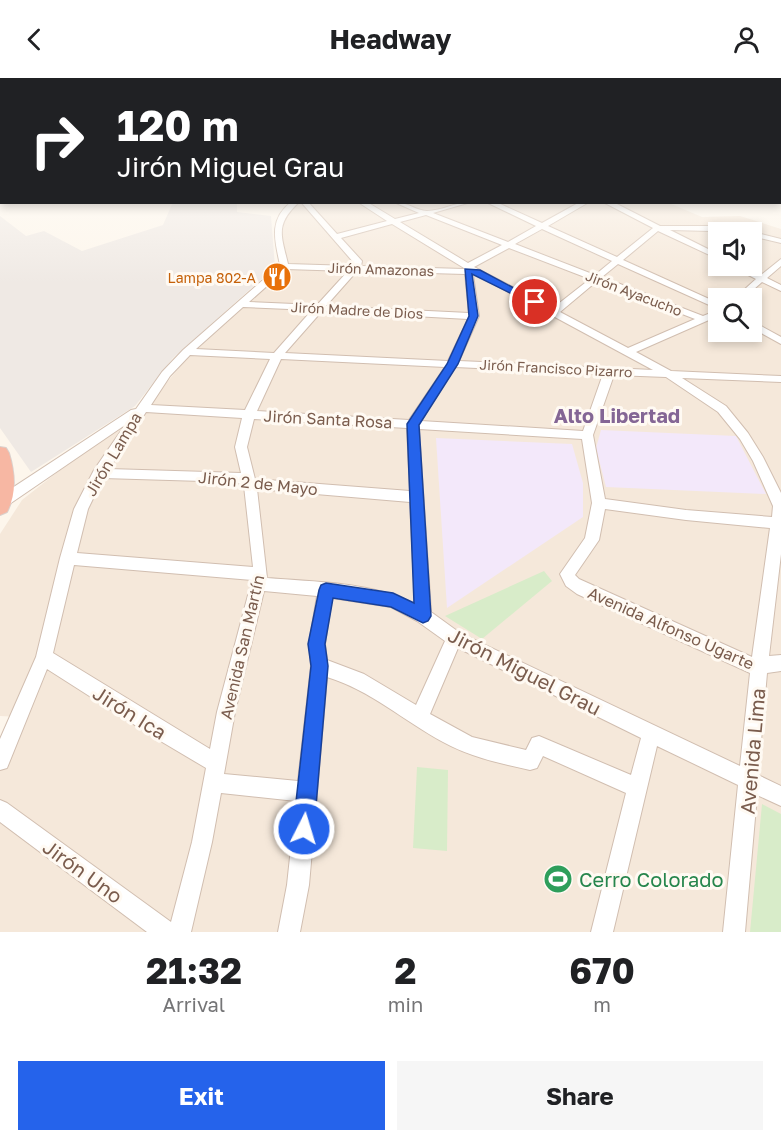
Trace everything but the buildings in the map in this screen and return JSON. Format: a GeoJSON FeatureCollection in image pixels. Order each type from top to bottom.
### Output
{"type":"FeatureCollection","features":[{"type":"Feature","properties":{"kind":"highway"},"geometry":{"type":"LineString","coordinates":[[0,453],[5,469],[2,504]]}},
{"type":"Feature","properties":{"kind":"street"},"geometry":{"type":"LineString","coordinates":[[284,266],[276,226],[283,212],[293,204]]}},
{"type":"Feature","properties":{"kind":"street"},"geometry":{"type":"LineString","coordinates":[[306,204],[358,262],[354,268]]}},
{"type":"Feature","properties":{"kind":"street"},"geometry":{"type":"LineString","coordinates":[[364,204],[471,270],[667,373],[722,409],[744,436],[780,501]]}},
{"type":"Feature","properties":{"kind":"street","name":"Jirón Ayacucho"},"geometry":{"type":"LineString","coordinates":[[402,204],[703,319]]}},
{"type":"Feature","properties":{"kind":"street"},"geometry":{"type":"LineString","coordinates":[[336,237],[461,204]]}},
{"type":"Feature","properties":{"kind":"street"},"geometry":{"type":"LineString","coordinates":[[493,204],[708,301]]}},
{"type":"Feature","properties":{"kind":"street"},"geometry":{"type":"LineString","coordinates":[[471,270],[508,245],[582,204]]}},
{"type":"Feature","properties":{"kind":"street"},"geometry":{"type":"LineString","coordinates":[[610,204],[708,253]]}},
{"type":"Feature","properties":{"kind":"street"},"geometry":{"type":"LineString","coordinates":[[554,312],[657,228],[729,228],[781,241]]}},
{"type":"Feature","properties":{"kind":"street"},"geometry":{"type":"LineString","coordinates":[[750,288],[781,262]]}},
{"type":"Feature","properties":{"kind":"street","name":"Jirón Amazonas"},"geometry":{"type":"LineString","coordinates":[[284,266],[471,270]]}},
{"type":"Feature","properties":{"kind":"street","name":"Jirón Lampa"},"geometry":{"type":"LineString","coordinates":[[0,761],[44,657],[81,509],[99,473],[166,374],[187,352],[284,266]]}},
{"type":"Feature","properties":{"kind":"street","name":"Avenida San Martín"},"geometry":{"type":"LineString","coordinates":[[180,932],[202,842],[226,712],[260,579],[250,483],[242,447],[249,415],[277,356],[354,268]]}},
{"type":"Feature","properties":{"kind":"street"},"geometry":{"type":"LineString","coordinates":[[423,616],[413,424],[452,364],[474,316],[471,270]]}},
{"type":"Feature","properties":{"kind":"street"},"geometry":{"type":"LineString","coordinates":[[757,276],[781,288]]}},
{"type":"Feature","properties":{"kind":"street","name":"Jirón Madre de Dios"},"geometry":{"type":"LineString","coordinates":[[241,304],[474,316]]}},
{"type":"Feature","properties":{"kind":"street"},"geometry":{"type":"LineString","coordinates":[[627,352],[708,317]]}},
{"type":"Feature","properties":{"kind":"street"},"geometry":{"type":"LineString","coordinates":[[762,330],[781,340]]}},
{"type":"Feature","properties":{"kind":"street","name":"Jirón Francisco Pizarro"},"geometry":{"type":"LineString","coordinates":[[187,352],[781,379]]}},
{"type":"Feature","properties":{"kind":"street","name":"Avenida Alfonso Ugarte"},"geometry":{"type":"LineString","coordinates":[[609,371],[587,435],[599,503],[592,540],[567,574],[573,584],[759,668],[768,664],[781,663]]}},
{"type":"Feature","properties":{"kind":"street"},"geometry":{"type":"LineString","coordinates":[[2,504],[142,408]]}},
{"type":"Feature","properties":{"kind":"street","name":"Jirón Santa Rosa"},"geometry":{"type":"LineString","coordinates":[[142,408],[587,435]]}},
{"type":"Feature","properties":{"kind":"street","name":"Jirón 2 de Mayo"},"geometry":{"type":"LineString","coordinates":[[99,473],[238,477],[250,483],[417,496]]}},
{"type":"Feature","properties":{"kind":"street","name":"Avenida Lima"},"geometry":{"type":"LineString","coordinates":[[734,932],[759,668],[780,501]]}},
{"type":"Feature","properties":{"kind":"street"},"geometry":{"type":"LineString","coordinates":[[599,503],[686,515],[779,523]]}},
{"type":"Feature","properties":{"kind":"street","name":"Jirón Miguel Grau"},"geometry":{"type":"LineString","coordinates":[[67,558],[260,579],[393,600],[423,616],[454,638],[781,796]]}},
{"type":"Feature","properties":{"kind":"street"},"geometry":{"type":"LineString","coordinates":[[289,932],[298,885],[319,666],[317,644],[326,590]]}},
{"type":"Feature","properties":{"kind":"street"},"geometry":{"type":"LineString","coordinates":[[419,718],[454,638]]}},
{"type":"Feature","properties":{"kind":"street","name":"Jirón Ica"},"geometry":{"type":"LineString","coordinates":[[44,657],[158,730],[215,773]]}},
{"type":"Feature","properties":{"kind":"street"},"geometry":{"type":"LineString","coordinates":[[319,666],[341,671],[469,746],[531,761],[539,745],[637,788]]}},
{"type":"Feature","properties":{"kind":"street"},"geometry":{"type":"LineString","coordinates":[[602,932],[651,733]]}},
{"type":"Feature","properties":{"kind":"street"},"geometry":{"type":"LineString","coordinates":[[215,773],[307,792]]}},
{"type":"Feature","properties":{"kind":"street","name":"Jirón Uno"},"geometry":{"type":"LineString","coordinates":[[0,810],[166,932]]}},
{"type":"Feature","properties":{"kind":"shaded area"},"geometry":{"type":"Polygon","coordinates":[[[172,204],[237,204],[237,212],[271,216],[275,267],[173,358],[135,406],[31,472],[0,428],[0,216],[26,236],[44,231],[82,251],[163,225],[172,204]]]}},
{"type":"Feature","properties":{"kind":"shaded area"},"geometry":{"type":"Polygon","coordinates":[[[297,204],[671,204],[702,217],[740,216],[759,222],[708,222],[708,276],[762,276],[762,223],[781,229],[781,932],[0,932],[0,759],[20,717],[0,716],[0,534],[22,500],[159,392],[216,323],[288,263],[280,226],[285,212],[297,204]]]}},
{"type":"Feature","properties":{"kind":"shaded area"},"geometry":{"type":"Polygon","coordinates":[[[601,430],[736,436],[766,494],[606,487],[596,448],[601,430]]]}},
{"type":"Feature","properties":{"kind":"shaded area"},"geometry":{"type":"Polygon","coordinates":[[[436,438],[572,444],[583,483],[583,517],[447,608],[436,438]]]}},
{"type":"Feature","properties":{"kind":"green space"},"geometry":{"type":"Polygon","coordinates":[[[544,571],[552,581],[482,639],[445,616],[544,571]]]}},
{"type":"Feature","properties":{"kind":"green space"},"geometry":{"type":"Polygon","coordinates":[[[417,767],[448,770],[447,851],[413,848],[417,767]]]}},
{"type":"Feature","properties":{"kind":"green space"},"geometry":{"type":"Polygon","coordinates":[[[762,804],[781,814],[781,932],[750,932],[762,804]]]}},
{"type":"Feature","properties":{"kind":"place","name":"Lampa 802-A"},"geometry":{"type":"Point","coordinates":[277,277]}},
{"type":"Feature","properties":{"kind":"place","name":"Cerro Colorado"},"geometry":{"type":"Point","coordinates":[558,879]}},
{"type":"Feature","properties":{"kind":"district","name":"Alto Libertad"},"geometry":{"type":"Point","coordinates":[617,415]}},
{"type":"Feature","properties":{"kind":"route"},"geometry":{"type":"LineString","coordinates":[[304,829],[319,666],[317,644],[326,590],[393,600],[423,616],[413,424],[452,364],[474,316],[468,271],[477,272],[535,302]]}}]}
